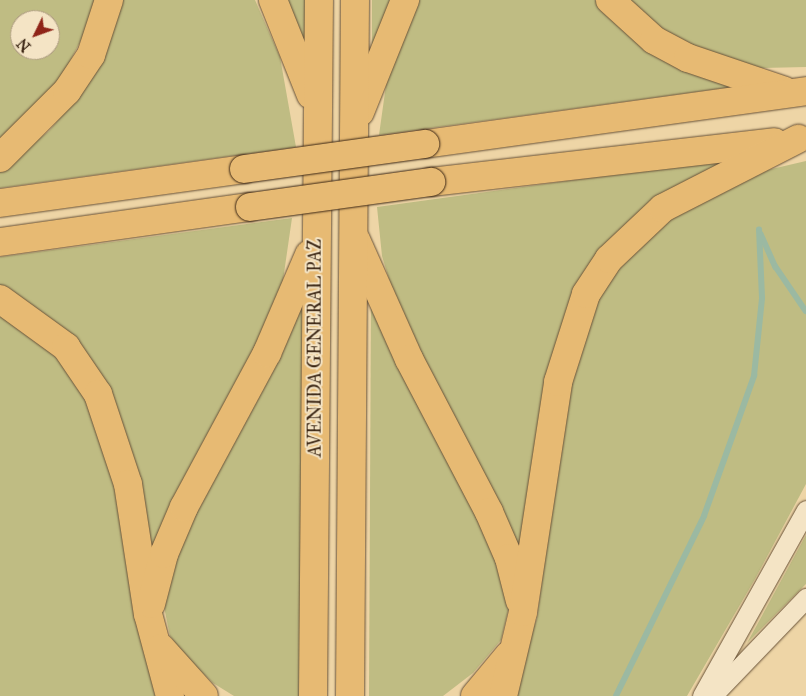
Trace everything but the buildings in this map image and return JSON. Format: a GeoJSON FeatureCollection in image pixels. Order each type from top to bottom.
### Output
{"type":"FeatureCollection","features":[{"type":"Feature","properties":{"kind":"highway"},"geometry":{"type":"LineString","coordinates":[[0,158],[67,91],[91,55],[109,0]]}},
{"type":"Feature","properties":{"kind":"highway"},"geometry":{"type":"LineString","coordinates":[[272,0],[294,46],[318,120]]}},
{"type":"Feature","properties":{"kind":"highway","name":"AVENIDA GENERAL PAZ"},"geometry":{"type":"LineString","coordinates":[[313,696],[319,0]]}},
{"type":"Feature","properties":{"kind":"highway","name":"AVENIDA GENERAL PAZ"},"geometry":{"type":"LineString","coordinates":[[350,696],[355,0]]}},
{"type":"Feature","properties":{"kind":"highway"},"geometry":{"type":"LineString","coordinates":[[354,127],[405,0]]}},
{"type":"Feature","properties":{"kind":"highway"},"geometry":{"type":"LineString","coordinates":[[610,0],[654,40],[688,58],[798,92]]}},
{"type":"Feature","properties":{"kind":"highway"},"geometry":{"type":"LineString","coordinates":[[0,203],[798,92]]}},
{"type":"Feature","properties":{"kind":"highway"},"geometry":{"type":"LineString","coordinates":[[0,242],[431,182],[802,139]]}},
{"type":"Feature","properties":{"kind":"highway"},"geometry":{"type":"LineString","coordinates":[[503,696],[523,612],[558,382],[586,294],[614,253],[663,208],[802,139]]}},
{"type":"Feature","properties":{"kind":"highway"},"geometry":{"type":"LineString","coordinates":[[148,614],[164,554],[184,507],[267,353],[296,292],[316,235]]}},
{"type":"Feature","properties":{"kind":"highway"},"geometry":{"type":"LineString","coordinates":[[354,235],[409,359],[489,512],[509,558],[523,612]]}},
{"type":"Feature","properties":{"kind":"highway"},"geometry":{"type":"LineString","coordinates":[[0,299],[66,347],[98,394],[128,484],[148,614],[170,696]]}},
{"type":"Feature","properties":{"kind":"highway"},"geometry":{"type":"LineString","coordinates":[[155,640],[204,696]]}},
{"type":"Feature","properties":{"kind":"highway"},"geometry":{"type":"LineString","coordinates":[[475,696],[514,648]]}},
{"type":"Feature","properties":{"kind":"street"},"geometry":{"type":"LineString","coordinates":[[702,696],[806,510]]}},
{"type":"Feature","properties":{"kind":"street"},"geometry":{"type":"LineString","coordinates":[[712,696],[806,598]]}},
{"type":"Feature","properties":{"kind":"shaded area"},"geometry":{"type":"Polygon","coordinates":[[[0,0],[98,0],[95,14],[55,89],[0,148],[0,0]]]}},
{"type":"Feature","properties":{"kind":"shaded area"},"geometry":{"type":"Polygon","coordinates":[[[121,0],[255,0],[280,57],[296,147],[0,188],[0,170],[49,131],[76,99],[121,0]]]}},
{"type":"Feature","properties":{"kind":"shaded area"},"geometry":{"type":"Polygon","coordinates":[[[283,0],[306,0],[305,46],[283,0]]]}},
{"type":"Feature","properties":{"kind":"shaded area"},"geometry":{"type":"Polygon","coordinates":[[[372,0],[393,0],[372,47],[372,0]]]}},
{"type":"Feature","properties":{"kind":"shaded area"},"geometry":{"type":"Polygon","coordinates":[[[417,0],[595,0],[618,25],[732,87],[379,135],[387,78],[417,0]]]}},
{"type":"Feature","properties":{"kind":"shaded area"},"geometry":{"type":"Polygon","coordinates":[[[623,0],[806,0],[806,67],[758,68],[736,63],[660,32],[623,0]]]}},
{"type":"Feature","properties":{"kind":"shaded area"},"geometry":{"type":"Polygon","coordinates":[[[742,157],[693,177],[655,200],[577,291],[559,333],[546,386],[521,562],[396,302],[382,256],[377,207],[742,157]]]}},
{"type":"Feature","properties":{"kind":"shaded area"},"geometry":{"type":"Polygon","coordinates":[[[806,161],[806,484],[755,579],[687,696],[510,696],[537,618],[567,390],[596,299],[614,270],[669,215],[759,172],[806,161]]]}},
{"type":"Feature","properties":{"kind":"shaded area"},"geometry":{"type":"Polygon","coordinates":[[[292,218],[280,301],[151,563],[128,441],[0,287],[0,257],[292,218]]]}},
{"type":"Feature","properties":{"kind":"shaded area"},"geometry":{"type":"Polygon","coordinates":[[[302,295],[301,696],[234,696],[213,683],[184,655],[170,636],[163,602],[172,558],[302,295]]]}},
{"type":"Feature","properties":{"kind":"shaded area"},"geometry":{"type":"Polygon","coordinates":[[[371,298],[500,562],[509,607],[501,640],[473,673],[443,696],[369,696],[371,298]]]}},
{"type":"Feature","properties":{"kind":"shaded area"},"geometry":{"type":"Polygon","coordinates":[[[0,311],[56,353],[88,398],[107,445],[158,696],[0,696],[0,311]]]}},
{"type":"Feature","properties":{"kind":"shaded area"},"geometry":{"type":"Polygon","coordinates":[[[806,535],[806,584],[747,643],[806,535]]]}},
{"type":"Feature","properties":{"kind":"waterway"},"geometry":{"type":"LineString","coordinates":[[616,696],[704,516],[754,376],[762,298],[759,230]]}},
{"type":"Feature","properties":{"kind":"waterway"},"geometry":{"type":"LineString","coordinates":[[761,234],[776,267],[806,311]]}}]}
